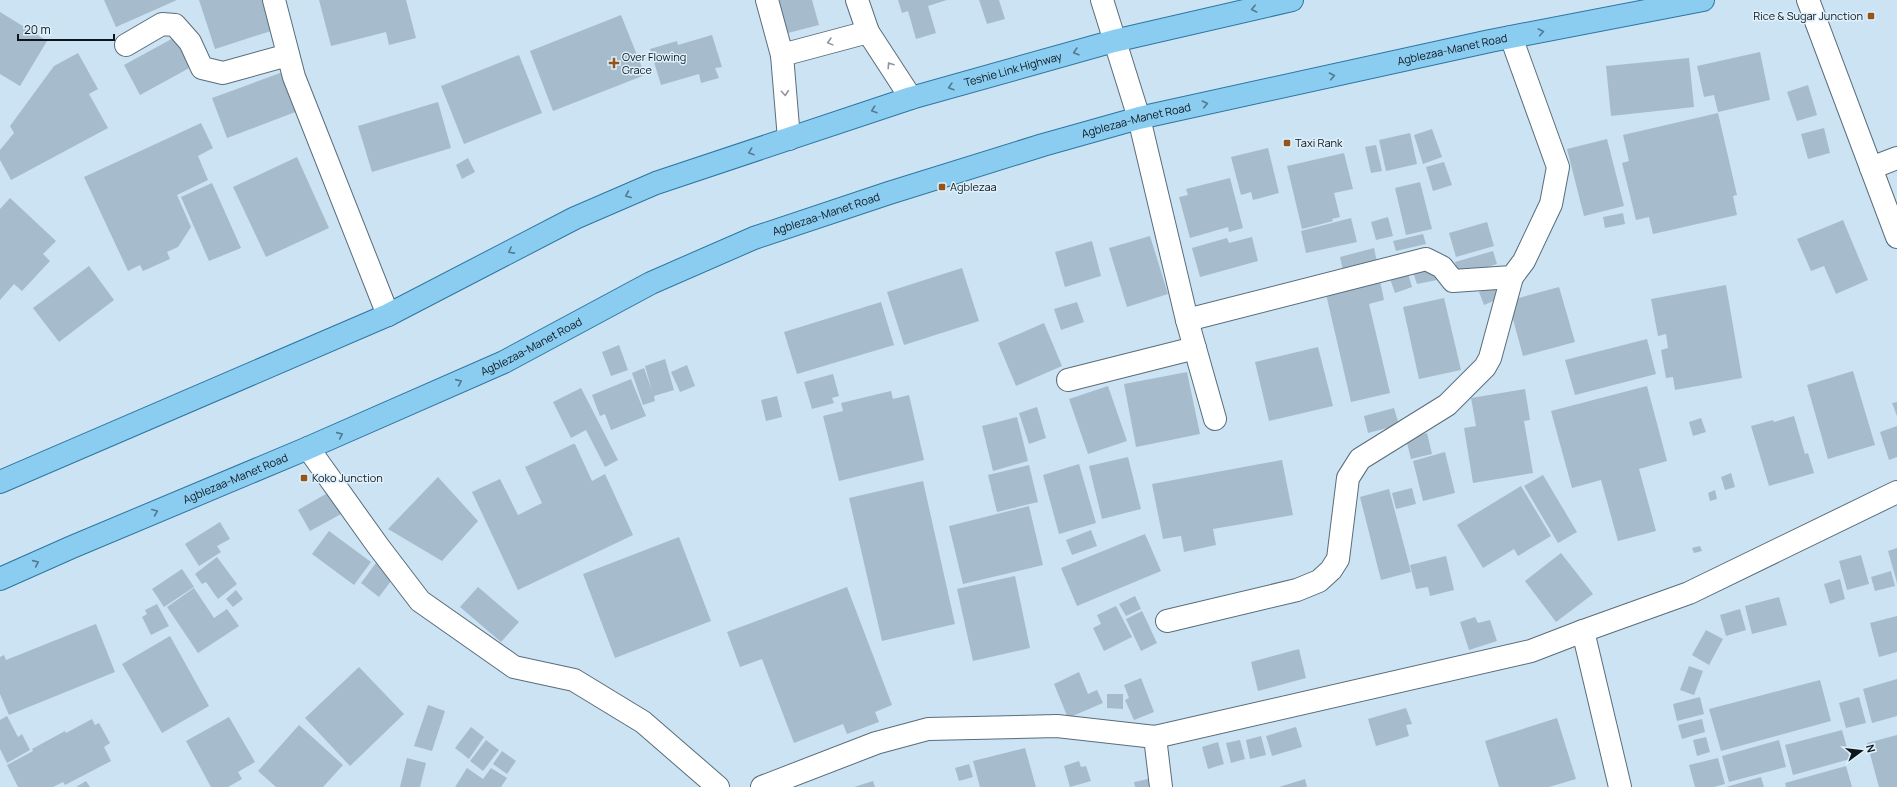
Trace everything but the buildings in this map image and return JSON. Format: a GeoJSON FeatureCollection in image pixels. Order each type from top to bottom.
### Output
{"type":"FeatureCollection","features":[{"type":"Feature","properties":{"kind":"main road"},"geometry":{"type":"LineString","coordinates":[[1114,41],[1292,0]]}},
{"type":"Feature","properties":{"kind":"main road","name":"Agblezaa-Manet Road"},"geometry":{"type":"LineString","coordinates":[[0,579],[72,547],[308,448],[504,362],[651,283],[754,238],[882,195],[1028,150],[1139,118],[1511,38],[1703,0]]}},
{"type":"Feature","properties":{"kind":"main road","name":"Teshie Link Highway"},"geometry":{"type":"LineString","coordinates":[[911,98],[1114,41]]}},
{"type":"Feature","properties":{"kind":"main road"},"geometry":{"type":"LineString","coordinates":[[0,482],[388,315],[575,218],[656,182],[911,98]]}},
{"type":"Feature","properties":{"kind":"street"},"geometry":{"type":"LineString","coordinates":[[274,0],[294,77],[388,315]]}},
{"type":"Feature","properties":{"kind":"street"},"geometry":{"type":"LineString","coordinates":[[767,0],[782,55],[789,139]]}},
{"type":"Feature","properties":{"kind":"street"},"geometry":{"type":"LineString","coordinates":[[857,0],[868,32],[911,98]]}},
{"type":"Feature","properties":{"kind":"street"},"geometry":{"type":"LineString","coordinates":[[1102,0],[1139,118],[1187,320],[1215,419]]}},
{"type":"Feature","properties":{"kind":"street"},"geometry":{"type":"LineString","coordinates":[[1808,0],[1897,237]]}},
{"type":"Feature","properties":{"kind":"street"},"geometry":{"type":"LineString","coordinates":[[126,45],[162,24],[175,25],[190,42],[202,68],[223,72],[288,55]]}},
{"type":"Feature","properties":{"kind":"street"},"geometry":{"type":"LineString","coordinates":[[782,55],[868,32]]}},
{"type":"Feature","properties":{"kind":"street"},"geometry":{"type":"LineString","coordinates":[[1167,621],[1297,590],[1319,581],[1331,570],[1338,559],[1348,478],[1360,459],[1447,405],[1484,367],[1490,358],[1512,277],[1524,261],[1551,204],[1558,167],[1511,38]]}},
{"type":"Feature","properties":{"kind":"street"},"geometry":{"type":"LineString","coordinates":[[1871,168],[1897,158]]}},
{"type":"Feature","properties":{"kind":"street"},"geometry":{"type":"LineString","coordinates":[[1187,320],[1426,259],[1442,267],[1453,281],[1512,277]]}},
{"type":"Feature","properties":{"kind":"street"},"geometry":{"type":"LineString","coordinates":[[1068,380],[1195,348]]}},
{"type":"Feature","properties":{"kind":"street"},"geometry":{"type":"LineString","coordinates":[[308,448],[378,546],[420,601],[514,667],[574,680],[643,722],[718,787]]}},
{"type":"Feature","properties":{"kind":"street"},"geometry":{"type":"LineString","coordinates":[[762,787],[876,743],[928,729],[1057,726],[1155,737],[1531,651],[1689,593],[1897,492]]}},
{"type":"Feature","properties":{"kind":"street"},"geometry":{"type":"LineString","coordinates":[[1583,631],[1620,787]]}},
{"type":"Feature","properties":{"kind":"street"},"geometry":{"type":"LineString","coordinates":[[1155,737],[1161,787]]}},
{"type":"Feature","properties":{"kind":"place","name":"Rice & Sugar Junction"},"geometry":{"type":"Point","coordinates":[1871,16]}},
{"type":"Feature","properties":{"kind":"place","name":"Over Flowing Grace"},"geometry":{"type":"Point","coordinates":[614,63]}},
{"type":"Feature","properties":{"kind":"place","name":"Taxi Rank"},"geometry":{"type":"Point","coordinates":[1287,143]}},
{"type":"Feature","properties":{"kind":"place","name":"Agblezaa"},"geometry":{"type":"Point","coordinates":[942,187]}},
{"type":"Feature","properties":{"kind":"place","name":"Koko Junction"},"geometry":{"type":"Point","coordinates":[304,478]}}]}
